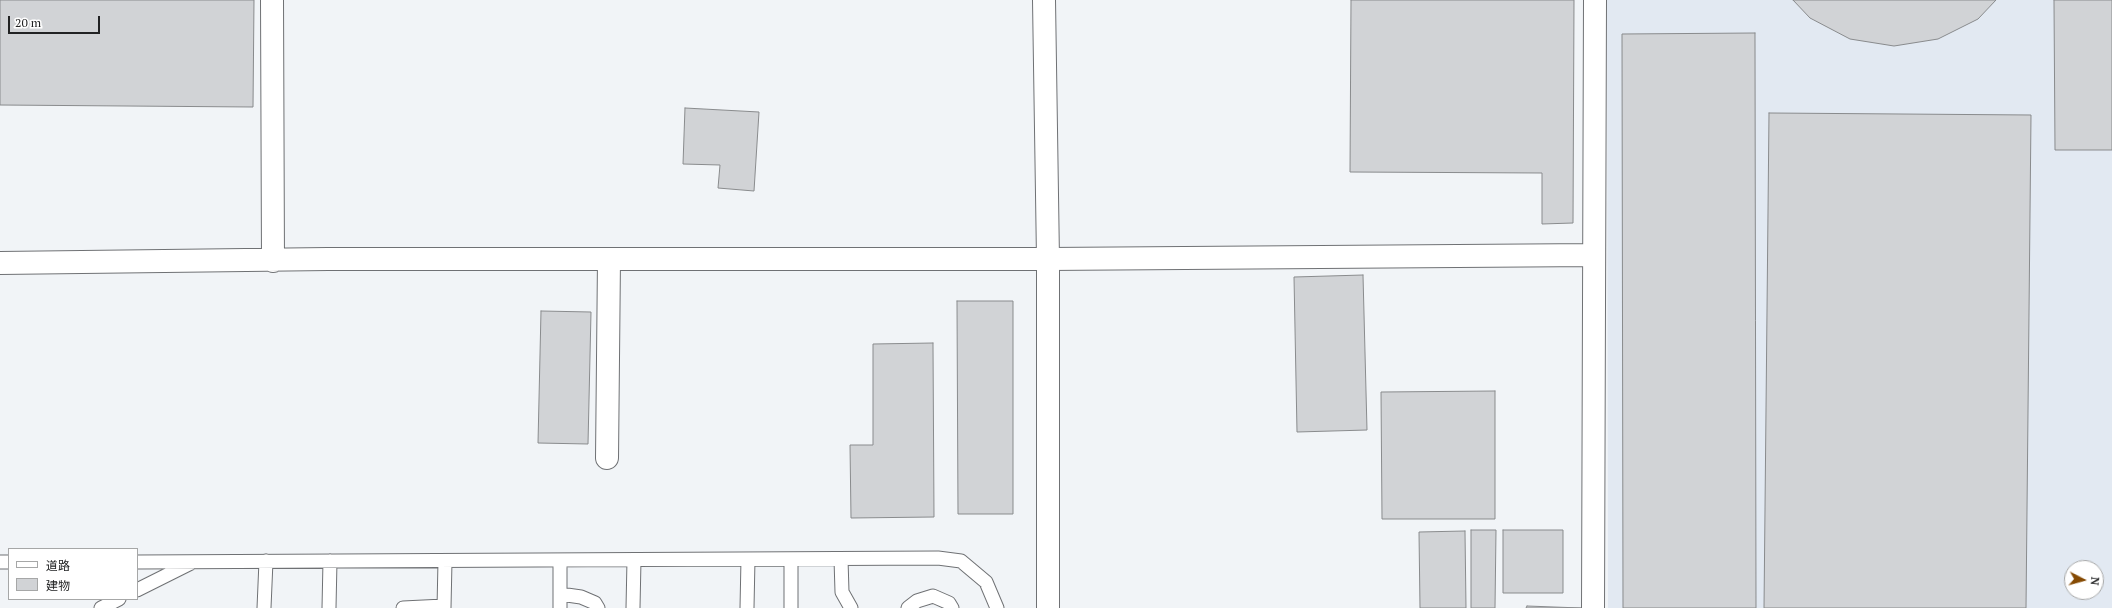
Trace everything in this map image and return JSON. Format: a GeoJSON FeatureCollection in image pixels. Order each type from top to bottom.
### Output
{"type":"FeatureCollection","features":[{"type":"Feature","properties":{"kind":"street"},"geometry":{"type":"LineString","coordinates":[[272,0],[273,261]]}},
{"type":"Feature","properties":{"kind":"street"},"geometry":{"type":"LineString","coordinates":[[1044,0],[1048,259],[1048,608]]}},
{"type":"Feature","properties":{"kind":"street"},"geometry":{"type":"LineString","coordinates":[[1593,608],[1595,0]]}},
{"type":"Feature","properties":{"kind":"street"},"geometry":{"type":"LineString","coordinates":[[0,263],[609,259],[1048,259],[1594,255]]}},
{"type":"Feature","properties":{"kind":"street"},"geometry":{"type":"LineString","coordinates":[[607,458],[609,259]]}},
{"type":"Feature","properties":{"kind":"lane"},"geometry":{"type":"LineString","coordinates":[[138,562],[938,558],[961,561],[986,582],[997,608]]}},
{"type":"Feature","properties":{"kind":"lane"},"geometry":{"type":"LineString","coordinates":[[748,559],[748,608]]}},
{"type":"Feature","properties":{"kind":"lane"},"geometry":{"type":"LineString","coordinates":[[791,559],[791,608]]}},
{"type":"Feature","properties":{"kind":"lane"},"geometry":{"type":"LineString","coordinates":[[841,559],[842,592],[851,608]]}},
{"type":"Feature","properties":{"kind":"lane"},"geometry":{"type":"LineString","coordinates":[[560,560],[560,608]]}},
{"type":"Feature","properties":{"kind":"lane"},"geometry":{"type":"LineString","coordinates":[[633,608],[634,560]]}},
{"type":"Feature","properties":{"kind":"lane"},"geometry":{"type":"LineString","coordinates":[[138,589],[194,561]]}},
{"type":"Feature","properties":{"kind":"lane"},"geometry":{"type":"LineString","coordinates":[[264,608],[266,561]]}},
{"type":"Feature","properties":{"kind":"lane"},"geometry":{"type":"LineString","coordinates":[[329,608],[330,561]]}},
{"type":"Feature","properties":{"kind":"lane"},"geometry":{"type":"LineString","coordinates":[[403,608],[444,607],[444,561]]}},
{"type":"Feature","properties":{"kind":"lane"},"geometry":{"type":"LineString","coordinates":[[560,594],[581,597],[595,603],[598,608]]}},
{"type":"Feature","properties":{"kind":"lane"},"geometry":{"type":"LineString","coordinates":[[908,608],[917,600],[933,596],[949,603],[952,608]]}},
{"type":"Feature","properties":{"kind":"lane"},"geometry":{"type":"LineString","coordinates":[[101,608],[117,600]]}},
{"type":"Feature","properties":{"kind":"shaded area"},"geometry":{"type":"Polygon","coordinates":[[[1607,0],[2112,0],[2112,608],[1608,608],[1607,0]]]}},
{"type":"Feature","properties":{"kind":"building"},"geometry":{"type":"Polygon","coordinates":[[[0,0],[254,0],[253,107],[0,105],[0,0]]]}},
{"type":"Feature","properties":{"kind":"building"},"geometry":{"type":"Polygon","coordinates":[[[1351,0],[1574,0],[1573,223],[1542,224],[1542,173],[1350,172],[1351,0]]]}},
{"type":"Feature","properties":{"kind":"building"},"geometry":{"type":"Polygon","coordinates":[[[1793,0],[1996,0],[1978,19],[1938,39],[1894,46],[1850,39],[1810,18],[1793,0]]]}},
{"type":"Feature","properties":{"kind":"building"},"geometry":{"type":"Polygon","coordinates":[[[2054,0],[2112,0],[2112,150],[2055,150],[2054,0]]]}},
{"type":"Feature","properties":{"kind":"building"},"geometry":{"type":"Polygon","coordinates":[[[1755,33],[1756,608],[1623,608],[1622,34],[1755,33]]]}},
{"type":"Feature","properties":{"kind":"building"},"geometry":{"type":"Polygon","coordinates":[[[685,108],[759,112],[754,191],[718,188],[720,165],[683,164],[685,108]]]}},
{"type":"Feature","properties":{"kind":"building"},"geometry":{"type":"Polygon","coordinates":[[[1769,113],[2031,115],[2026,608],[1764,608],[1769,113]]]}},
{"type":"Feature","properties":{"kind":"building"},"geometry":{"type":"Polygon","coordinates":[[[1363,275],[1367,430],[1297,432],[1294,277],[1363,275]]]}},
{"type":"Feature","properties":{"kind":"building"},"geometry":{"type":"Polygon","coordinates":[[[957,301],[1013,301],[1013,514],[958,514],[957,301]]]}},
{"type":"Feature","properties":{"kind":"building"},"geometry":{"type":"Polygon","coordinates":[[[541,311],[591,312],[588,444],[538,443],[541,311]]]}},
{"type":"Feature","properties":{"kind":"building"},"geometry":{"type":"Polygon","coordinates":[[[933,343],[934,517],[851,518],[850,445],[873,445],[873,344],[933,343]]]}},
{"type":"Feature","properties":{"kind":"building"},"geometry":{"type":"Polygon","coordinates":[[[1495,391],[1495,519],[1382,519],[1381,392],[1495,391]]]}},
{"type":"Feature","properties":{"kind":"building"},"geometry":{"type":"Polygon","coordinates":[[[1471,530],[1496,530],[1495,608],[1471,608],[1471,530]]]}},
{"type":"Feature","properties":{"kind":"building"},"geometry":{"type":"Polygon","coordinates":[[[1503,530],[1563,530],[1563,593],[1503,593],[1503,530]]]}},
{"type":"Feature","properties":{"kind":"building"},"geometry":{"type":"Polygon","coordinates":[[[1465,531],[1466,608],[1420,608],[1419,532],[1465,531]]]}},
{"type":"Feature","properties":{"kind":"building"},"geometry":{"type":"Polygon","coordinates":[[[1527,606],[1581,608],[1526,608],[1527,606]]]}}]}
